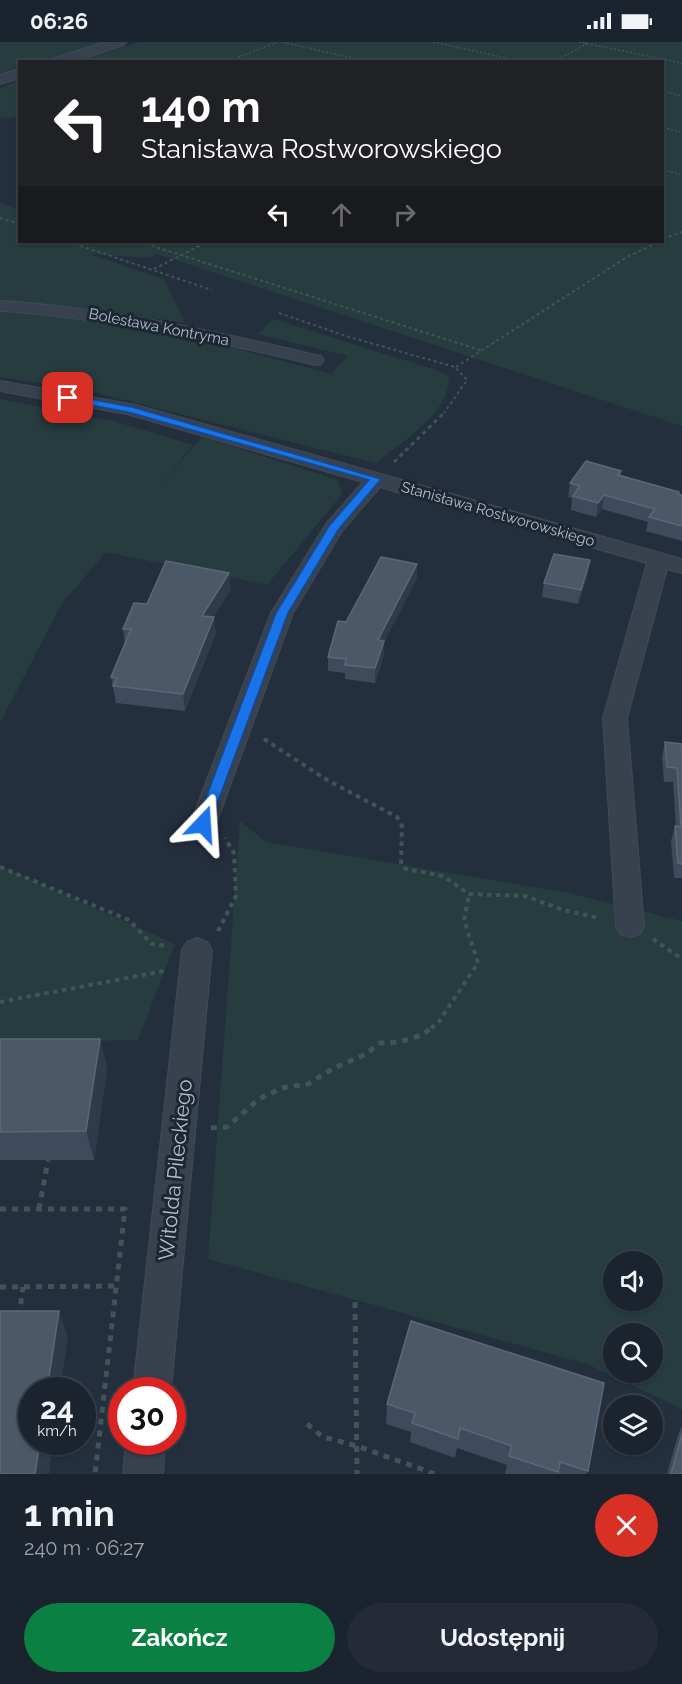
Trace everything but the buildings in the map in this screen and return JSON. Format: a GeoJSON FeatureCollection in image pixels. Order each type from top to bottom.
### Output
{"type":"FeatureCollection","features":[{"type":"Feature","properties":{"kind":"street"},"geometry":{"type":"LineString","coordinates":[[63,60],[119,42]]}},
{"type":"Feature","properties":{"kind":"street"},"geometry":{"type":"LineString","coordinates":[[0,80],[18,74]]}},
{"type":"Feature","properties":{"kind":"street","name":"Bolesława Kontryma"},"geometry":{"type":"LineString","coordinates":[[0,306],[44,308],[117,317],[189,330],[315,360]]}},
{"type":"Feature","properties":{"kind":"street","name":"Stanisława Rostworowskiego"},"geometry":{"type":"LineString","coordinates":[[0,386],[129,409],[670,563]]}},
{"type":"Feature","properties":{"kind":"street"},"geometry":{"type":"LineString","coordinates":[[203,824],[282,613],[333,528],[376,479]]}},
{"type":"Feature","properties":{"kind":"street"},"geometry":{"type":"LineString","coordinates":[[630,926],[615,718],[670,563]]}},
{"type":"Feature","properties":{"kind":"street","name":"Witolda Pileckiego"},"geometry":{"type":"LineString","coordinates":[[153,1377],[196,950]]}},
{"type":"Feature","properties":{"kind":"street"},"geometry":{"type":"LineString","coordinates":[[143,1474],[145,1455]]}},
{"type":"Feature","properties":{"kind":"path"},"geometry":{"type":"LineString","coordinates":[[232,60],[277,42]]}},
{"type":"Feature","properties":{"kind":"path"},"geometry":{"type":"LineString","coordinates":[[284,42],[360,60]]}},
{"type":"Feature","properties":{"kind":"path"},"geometry":{"type":"LineString","coordinates":[[434,42],[515,60]]}},
{"type":"Feature","properties":{"kind":"path"},"geometry":{"type":"LineString","coordinates":[[579,42],[682,63]]}},
{"type":"Feature","properties":{"kind":"path"},"geometry":{"type":"LineString","coordinates":[[559,60],[589,43]]}},
{"type":"Feature","properties":{"kind":"path"},"geometry":{"type":"LineString","coordinates":[[664,92],[682,96]]}},
{"type":"Feature","properties":{"kind":"path"},"geometry":{"type":"LineString","coordinates":[[664,128],[682,132]]}},
{"type":"Feature","properties":{"kind":"path"},"geometry":{"type":"LineString","coordinates":[[664,170],[682,175]]}},
{"type":"Feature","properties":{"kind":"path"},"geometry":{"type":"LineString","coordinates":[[0,218],[18,223]]}},
{"type":"Feature","properties":{"kind":"path"},"geometry":{"type":"LineString","coordinates":[[664,239],[682,231]]}},
{"type":"Feature","properties":{"kind":"path"},"geometry":{"type":"LineString","coordinates":[[72,243],[212,290]]}},
{"type":"Feature","properties":{"kind":"path"},"geometry":{"type":"LineString","coordinates":[[143,243],[483,351]]}},
{"type":"Feature","properties":{"kind":"path"},"geometry":{"type":"LineString","coordinates":[[153,270],[205,243]]}},
{"type":"Feature","properties":{"kind":"path"},"geometry":{"type":"LineString","coordinates":[[455,367],[627,257],[657,243]]}},
{"type":"Feature","properties":{"kind":"path"},"geometry":{"type":"LineString","coordinates":[[279,313],[349,337],[455,367],[467,380],[441,417],[376,479]]}},
{"type":"Feature","properties":{"kind":"path"},"geometry":{"type":"LineString","coordinates":[[235,735],[265,739],[327,780],[397,817],[402,825],[401,864],[406,869],[443,876],[469,894],[525,896],[563,910],[630,926],[658,941],[682,959]]}},
{"type":"Feature","properties":{"kind":"path"},"geometry":{"type":"LineString","coordinates":[[0,1002],[170,970],[217,933],[236,896],[234,853],[221,833],[203,824]]}},
{"type":"Feature","properties":{"kind":"path"},"geometry":{"type":"LineString","coordinates":[[0,867],[129,920],[152,944],[196,950]]}},
{"type":"Feature","properties":{"kind":"path"},"geometry":{"type":"LineString","coordinates":[[178,1129],[227,1127],[259,1099],[282,1088],[308,1084],[332,1069],[366,1054],[380,1043],[399,1042],[422,1035],[438,1023],[478,963],[464,920],[469,894]]}},
{"type":"Feature","properties":{"kind":"path"},"geometry":{"type":"LineString","coordinates":[[39,1209],[48,1160]]}},
{"type":"Feature","properties":{"kind":"path"},"geometry":{"type":"LineString","coordinates":[[0,1209],[125,1209],[95,1474]]}},
{"type":"Feature","properties":{"kind":"path"},"geometry":{"type":"LineString","coordinates":[[0,1287],[116,1286]]}},
{"type":"Feature","properties":{"kind":"path"},"geometry":{"type":"LineString","coordinates":[[17,1327],[23,1287]]}},
{"type":"Feature","properties":{"kind":"path"},"geometry":{"type":"LineString","coordinates":[[355,1302],[357,1474]]}},
{"type":"Feature","properties":{"kind":"path"},"geometry":{"type":"LineString","coordinates":[[307,1424],[323,1437],[357,1446],[435,1474]]}},
{"type":"Feature","properties":{"kind":"green space"},"geometry":{"type":"Polygon","coordinates":[[[0,42],[109,42],[50,60],[18,60],[18,70],[0,76],[0,42]]]}},
{"type":"Feature","properties":{"kind":"green space"},"geometry":{"type":"Polygon","coordinates":[[[140,42],[682,42],[682,426],[157,254],[148,258],[89,254],[164,279],[185,323],[71,307],[0,301],[0,203],[18,210],[18,243],[122,243],[130,245],[124,243],[664,243],[664,60],[82,60],[140,42]]]}},
{"type":"Feature","properties":{"kind":"green space"},"geometry":{"type":"Polygon","coordinates":[[[18,81],[18,117],[0,118],[0,88],[18,81]]]}},
{"type":"Feature","properties":{"kind":"green space"},"geometry":{"type":"Polygon","coordinates":[[[0,312],[79,318],[176,332],[331,374],[348,356],[258,334],[273,319],[436,370],[449,377],[447,391],[433,415],[411,436],[376,463],[89,391],[0,377],[0,312]]]}},
{"type":"Feature","properties":{"kind":"green space"},"geometry":{"type":"Polygon","coordinates":[[[0,399],[113,421],[193,445],[156,490],[202,437],[338,480],[342,494],[267,585],[106,552],[61,605],[0,723],[0,399]]]}},
{"type":"Feature","properties":{"kind":"green space"},"geometry":{"type":"Polygon","coordinates":[[[240,821],[266,842],[569,893],[682,921],[682,1409],[663,1400],[663,1395],[652,1395],[627,1383],[663,1383],[663,1323],[603,1323],[603,1372],[587,1364],[208,1259],[240,821]]]}},
{"type":"Feature","properties":{"kind":"green space"},"geometry":{"type":"Polygon","coordinates":[[[0,866],[175,944],[138,1040],[0,1043],[0,866]]]}},
{"type":"Feature","properties":{"kind":"route"},"geometry":{"type":"LineString","coordinates":[[68,398],[129,409],[376,479],[333,528],[282,613],[203,824]]}}]}
